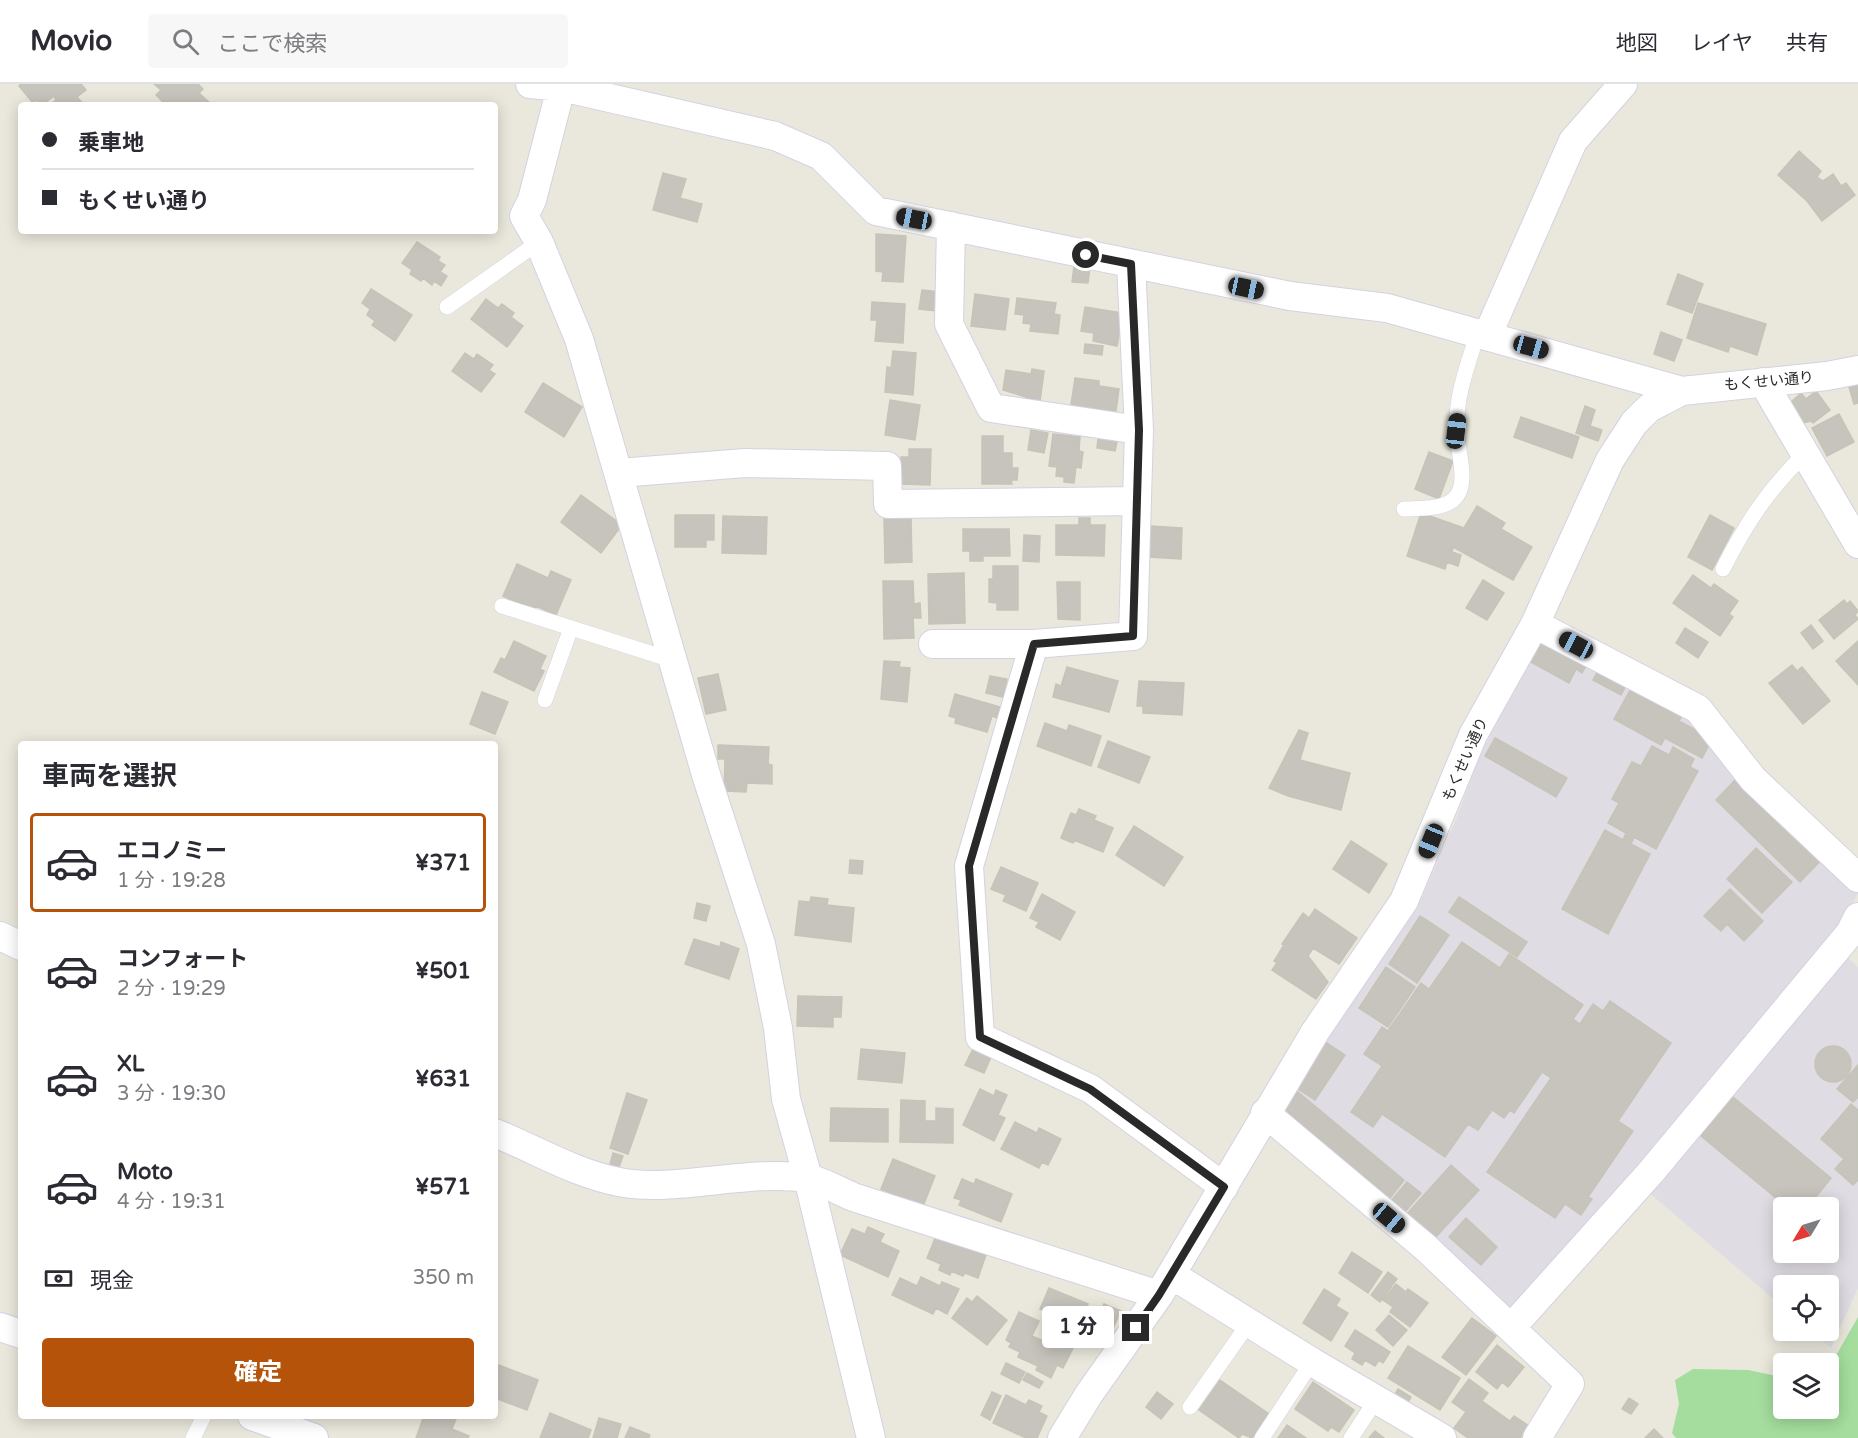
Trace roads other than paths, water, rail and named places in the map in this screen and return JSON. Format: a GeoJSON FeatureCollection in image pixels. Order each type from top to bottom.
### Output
{"type":"FeatureCollection","features":[{"type":"Feature","properties":{"kind":"street"},"geometry":{"type":"LineString","coordinates":[[530,84],[562,86],[775,136],[821,156],[876,211],[1290,296],[1387,308],[1483,333],[1682,391]]}},
{"type":"Feature","properties":{"kind":"street"},"geometry":{"type":"LineString","coordinates":[[1483,333],[1573,141],[1623,84]]}},
{"type":"Feature","properties":{"kind":"street"},"geometry":{"type":"LineString","coordinates":[[562,86],[532,200],[524,216],[539,242],[579,339],[675,661],[707,778],[761,944],[778,1028],[786,1099],[808,1178],[871,1438]]}},
{"type":"Feature","properties":{"kind":"street"},"geometry":{"type":"LineString","coordinates":[[951,226],[949,324],[991,408],[1139,430]]}},
{"type":"Feature","properties":{"kind":"street"},"geometry":{"type":"LineString","coordinates":[[933,644],[1034,644],[1133,636],[1139,430],[1131,264]]}},
{"type":"Feature","properties":{"kind":"street","name":"もくせい通り"},"geometry":{"type":"LineString","coordinates":[[1062,1438],[1089,1394],[1166,1285],[1265,1113],[1315,1032],[1404,901],[1473,735],[1535,624],[1616,451],[1634,423],[1649,408],[1682,391],[1858,370]]}},
{"type":"Feature","properties":{"kind":"street"},"geometry":{"type":"LineString","coordinates":[[1763,382],[1858,544]]}},
{"type":"Feature","properties":{"kind":"street"},"geometry":{"type":"LineString","coordinates":[[619,473],[745,463],[887,466],[888,504],[1136,501]]}},
{"type":"Feature","properties":{"kind":"street"},"geometry":{"type":"LineString","coordinates":[[1535,624],[1698,709],[1753,779],[1858,878]]}},
{"type":"Feature","properties":{"kind":"street"},"geometry":{"type":"LineString","coordinates":[[1034,644],[969,866],[980,1037],[1090,1089],[1224,1187]]}},
{"type":"Feature","properties":{"kind":"street"},"geometry":{"type":"LineString","coordinates":[[1511,1328],[1651,1172],[1850,933],[1858,917]]}},
{"type":"Feature","properties":{"kind":"street"},"geometry":{"type":"LineString","coordinates":[[0,936],[18,945]]}},
{"type":"Feature","properties":{"kind":"street"},"geometry":{"type":"LineString","coordinates":[[1265,1113],[1425,1247],[1570,1384],[1537,1438]]}},
{"type":"Feature","properties":{"kind":"street"},"geometry":{"type":"LineString","coordinates":[[498,1134],[572,1169],[620,1182],[661,1183],[777,1177],[808,1178],[853,1197],[1166,1285],[1249,1323],[1442,1438]]}},
{"type":"Feature","properties":{"kind":"street"},"geometry":{"type":"LineString","coordinates":[[0,1327],[18,1333]]}},
{"type":"Feature","properties":{"kind":"street"},"geometry":{"type":"LineString","coordinates":[[260,1419],[314,1438]]}},
{"type":"Feature","properties":{"kind":"lane"},"geometry":{"type":"LineString","coordinates":[[447,307],[539,242]]}},
{"type":"Feature","properties":{"kind":"lane"},"geometry":{"type":"LineString","coordinates":[[1404,509],[1435,508],[1454,500],[1463,485],[1456,431],[1463,380],[1483,333]]}},
{"type":"Feature","properties":{"kind":"lane"},"geometry":{"type":"LineString","coordinates":[[1723,569],[1743,527],[1786,472],[1805,454]]}},
{"type":"Feature","properties":{"kind":"lane"},"geometry":{"type":"LineString","coordinates":[[501,606],[675,661]]}},
{"type":"Feature","properties":{"kind":"lane"},"geometry":{"type":"LineString","coordinates":[[545,700],[571,628]]}},
{"type":"Feature","properties":{"kind":"lane"},"geometry":{"type":"LineString","coordinates":[[1190,1407],[1249,1323]]}},
{"type":"Feature","properties":{"kind":"lane"},"geometry":{"type":"LineString","coordinates":[[1262,1438],[1312,1362]]}},
{"type":"Feature","properties":{"kind":"lane"},"geometry":{"type":"LineString","coordinates":[[1351,1438],[1376,1400]]}},
{"type":"Feature","properties":{"kind":"lane"},"geometry":{"type":"LineString","coordinates":[[193,1438],[202,1419]]}}]}
